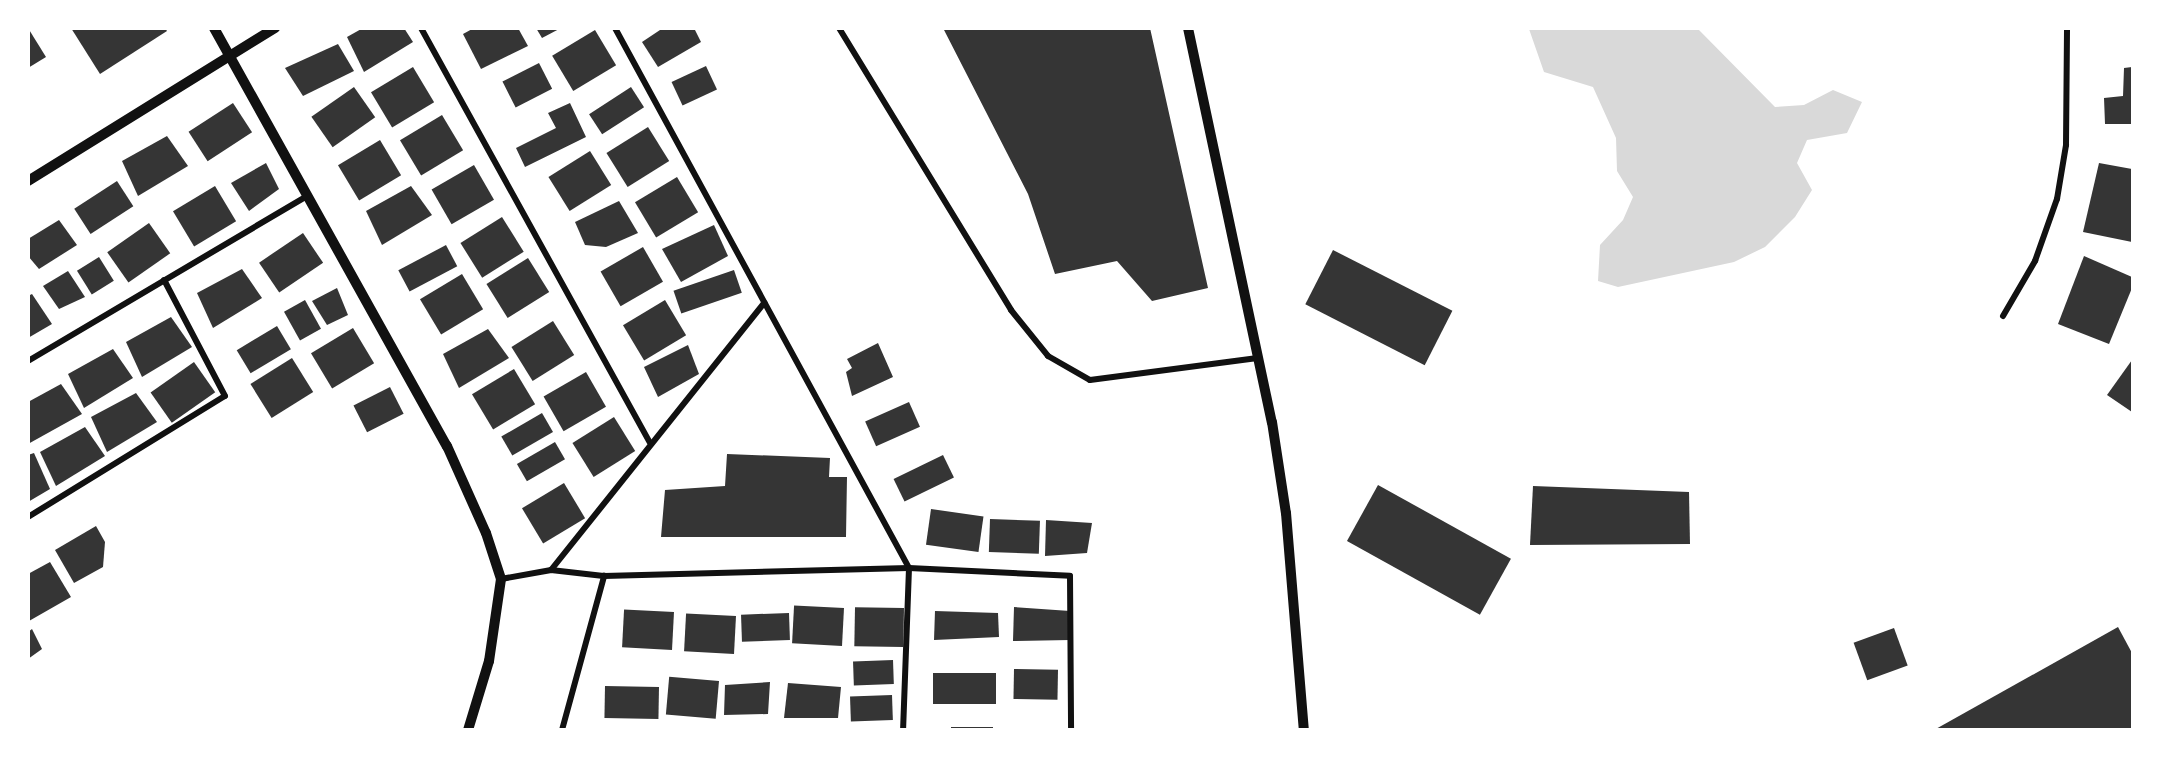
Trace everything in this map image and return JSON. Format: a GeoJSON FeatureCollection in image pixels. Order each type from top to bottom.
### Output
{"type":"FeatureCollection","features":[{"type":"Feature","properties":{"kind":"street"},"geometry":{"type":"LineString","coordinates":[[214,28],[447,446],[486,533],[501,579],[489,661],[468,729]]}},
{"type":"Feature","properties":{"kind":"street"},"geometry":{"type":"LineString","coordinates":[[28,181],[275,28]]}},
{"type":"Feature","properties":{"kind":"street"},"geometry":{"type":"LineString","coordinates":[[421,28],[650,442]]}},
{"type":"Feature","properties":{"kind":"street"},"geometry":{"type":"LineString","coordinates":[[615,28],[909,568],[903,729]]}},
{"type":"Feature","properties":{"kind":"street"},"geometry":{"type":"LineString","coordinates":[[839,28],[1011,310],[1048,356],[1090,380],[1258,358]]}},
{"type":"Feature","properties":{"kind":"street"},"geometry":{"type":"LineString","coordinates":[[1188,28],[1258,358],[1286,513],[1304,729]]}},
{"type":"Feature","properties":{"kind":"street"},"geometry":{"type":"LineString","coordinates":[[2003,316],[2035,261],[2057,199],[2066,145],[2067,28]]}},
{"type":"Feature","properties":{"kind":"street"},"geometry":{"type":"LineString","coordinates":[[28,362],[307,196]]}},
{"type":"Feature","properties":{"kind":"street"},"geometry":{"type":"LineString","coordinates":[[28,518],[225,396],[164,280]]}},
{"type":"Feature","properties":{"kind":"street"},"geometry":{"type":"LineString","coordinates":[[551,570],[650,442],[764,303]]}},
{"type":"Feature","properties":{"kind":"street"},"geometry":{"type":"LineString","coordinates":[[501,579],[551,570],[604,576],[909,568],[1070,576],[1071,729]]}},
{"type":"Feature","properties":{"kind":"street"},"geometry":{"type":"LineString","coordinates":[[562,729],[604,576]]}},
{"type":"Feature","properties":{"kind":"shaded area"},"geometry":{"type":"Polygon","coordinates":[[[1529,29],[1698,29],[1775,107],[1804,105],[1833,90],[1862,102],[1847,133],[1807,140],[1797,163],[1812,190],[1795,217],[1765,247],[1734,262],[1618,287],[1598,281],[1600,245],[1623,220],[1633,197],[1617,171],[1616,138],[1593,87],[1544,72],[1529,29]]]}},
{"type":"Feature","properties":{"kind":"building"},"geometry":{"type":"Polygon","coordinates":[[[28,28],[46,57],[28,68],[28,28]]]}},
{"type":"Feature","properties":{"kind":"building"},"geometry":{"type":"Polygon","coordinates":[[[71,28],[165,28],[167,31],[100,74],[71,28]]]}},
{"type":"Feature","properties":{"kind":"building"},"geometry":{"type":"Polygon","coordinates":[[[363,28],[404,28],[413,42],[364,72],[347,37],[363,28]]]}},
{"type":"Feature","properties":{"kind":"building"},"geometry":{"type":"Polygon","coordinates":[[[474,28],[518,28],[528,46],[481,69],[463,34],[474,28]]]}},
{"type":"Feature","properties":{"kind":"building"},"geometry":{"type":"Polygon","coordinates":[[[536,28],[561,28],[542,38],[536,28]]]}},
{"type":"Feature","properties":{"kind":"building"},"geometry":{"type":"Polygon","coordinates":[[[663,28],[694,28],[701,42],[658,67],[642,42],[663,28]]]}},
{"type":"Feature","properties":{"kind":"building"},"geometry":{"type":"Polygon","coordinates":[[[943,28],[1150,28],[1208,288],[1152,301],[1117,261],[1055,274],[1028,194],[943,28]]]}},
{"type":"Feature","properties":{"kind":"building"},"geometry":{"type":"Polygon","coordinates":[[[595,30],[616,65],[573,91],[552,56],[595,30]]]}},
{"type":"Feature","properties":{"kind":"building"},"geometry":{"type":"Polygon","coordinates":[[[338,44],[354,71],[303,96],[285,68],[338,44]]]}},
{"type":"Feature","properties":{"kind":"building"},"geometry":{"type":"Polygon","coordinates":[[[539,63],[552,89],[516,107],[502,82],[539,63]]]}},
{"type":"Feature","properties":{"kind":"building"},"geometry":{"type":"Polygon","coordinates":[[[706,66],[717,90],[683,106],[672,82],[706,66]]]}},
{"type":"Feature","properties":{"kind":"building"},"geometry":{"type":"Polygon","coordinates":[[[413,67],[434,102],[392,127],[371,92],[413,67]]]}},
{"type":"Feature","properties":{"kind":"building"},"geometry":{"type":"Polygon","coordinates":[[[2132,67],[2132,124],[2105,124],[2104,98],[2123,96],[2124,68],[2132,67]]]}},
{"type":"Feature","properties":{"kind":"building"},"geometry":{"type":"Polygon","coordinates":[[[354,87],[375,117],[333,147],[311,117],[354,87]]]}},
{"type":"Feature","properties":{"kind":"building"},"geometry":{"type":"Polygon","coordinates":[[[631,87],[644,107],[602,134],[589,114],[631,87]]]}},
{"type":"Feature","properties":{"kind":"building"},"geometry":{"type":"Polygon","coordinates":[[[233,103],[252,132],[208,161],[189,132],[233,103]]]}},
{"type":"Feature","properties":{"kind":"building"},"geometry":{"type":"Polygon","coordinates":[[[570,103],[586,137],[525,167],[516,148],[556,128],[548,113],[570,103]]]}},
{"type":"Feature","properties":{"kind":"building"},"geometry":{"type":"Polygon","coordinates":[[[442,115],[463,150],[421,175],[400,140],[442,115]]]}},
{"type":"Feature","properties":{"kind":"building"},"geometry":{"type":"Polygon","coordinates":[[[648,127],[669,161],[628,187],[606,153],[648,127]]]}},
{"type":"Feature","properties":{"kind":"building"},"geometry":{"type":"Polygon","coordinates":[[[167,136],[188,166],[138,196],[122,161],[167,136]]]}},
{"type":"Feature","properties":{"kind":"building"},"geometry":{"type":"Polygon","coordinates":[[[380,140],[401,175],[359,200],[338,165],[380,140]]]}},
{"type":"Feature","properties":{"kind":"building"},"geometry":{"type":"Polygon","coordinates":[[[590,151],[611,185],[570,211],[548,177],[590,151]]]}},
{"type":"Feature","properties":{"kind":"building"},"geometry":{"type":"Polygon","coordinates":[[[266,163],[279,189],[249,211],[231,183],[266,163]]]}},
{"type":"Feature","properties":{"kind":"building"},"geometry":{"type":"Polygon","coordinates":[[[2099,163],[2132,169],[2132,242],[2083,232],[2099,163]]]}},
{"type":"Feature","properties":{"kind":"building"},"geometry":{"type":"Polygon","coordinates":[[[474,165],[494,200],[452,224],[432,190],[474,165]]]}},
{"type":"Feature","properties":{"kind":"building"},"geometry":{"type":"Polygon","coordinates":[[[677,177],[698,212],[656,237],[635,202],[677,177]]]}},
{"type":"Feature","properties":{"kind":"building"},"geometry":{"type":"Polygon","coordinates":[[[117,181],[133,206],[91,234],[74,209],[117,181]]]}},
{"type":"Feature","properties":{"kind":"building"},"geometry":{"type":"Polygon","coordinates":[[[215,186],[236,221],[194,246],[173,211],[215,186]]]}},
{"type":"Feature","properties":{"kind":"building"},"geometry":{"type":"Polygon","coordinates":[[[411,186],[432,215],[382,245],[366,211],[411,186]]]}},
{"type":"Feature","properties":{"kind":"building"},"geometry":{"type":"Polygon","coordinates":[[[619,201],[638,233],[606,247],[585,245],[575,222],[619,201]]]}},
{"type":"Feature","properties":{"kind":"building"},"geometry":{"type":"Polygon","coordinates":[[[502,217],[524,252],[482,278],[460,243],[502,217]]]}},
{"type":"Feature","properties":{"kind":"building"},"geometry":{"type":"Polygon","coordinates":[[[59,220],[77,245],[39,269],[28,256],[28,239],[59,220]]]}},
{"type":"Feature","properties":{"kind":"building"},"geometry":{"type":"Polygon","coordinates":[[[149,223],[170,253],[128,283],[107,252],[149,223]]]}},
{"type":"Feature","properties":{"kind":"building"},"geometry":{"type":"Polygon","coordinates":[[[714,225],[728,256],[681,282],[662,249],[714,225]]]}},
{"type":"Feature","properties":{"kind":"building"},"geometry":{"type":"Polygon","coordinates":[[[303,233],[323,263],[279,292],[259,263],[303,233]]]}},
{"type":"Feature","properties":{"kind":"building"},"geometry":{"type":"Polygon","coordinates":[[[446,245],[457,266],[410,292],[398,270],[446,245]]]}},
{"type":"Feature","properties":{"kind":"building"},"geometry":{"type":"Polygon","coordinates":[[[643,247],[663,282],[621,306],[601,272],[643,247]]]}},
{"type":"Feature","properties":{"kind":"building"},"geometry":{"type":"Polygon","coordinates":[[[1333,250],[1452,311],[1425,365],[1305,304],[1333,250]]]}},
{"type":"Feature","properties":{"kind":"building"},"geometry":{"type":"Polygon","coordinates":[[[2084,256],[2132,277],[2132,288],[2109,344],[2058,324],[2084,256]]]}},
{"type":"Feature","properties":{"kind":"building"},"geometry":{"type":"Polygon","coordinates":[[[99,257],[114,281],[92,295],[77,271],[99,257]]]}},
{"type":"Feature","properties":{"kind":"building"},"geometry":{"type":"Polygon","coordinates":[[[528,258],[549,292],[508,318],[486,284],[528,258]]]}},
{"type":"Feature","properties":{"kind":"building"},"geometry":{"type":"Polygon","coordinates":[[[242,269],[262,298],[213,328],[197,293],[242,269]]]}},
{"type":"Feature","properties":{"kind":"building"},"geometry":{"type":"Polygon","coordinates":[[[734,270],[742,293],[681,314],[673,291],[734,270]]]}},
{"type":"Feature","properties":{"kind":"building"},"geometry":{"type":"Polygon","coordinates":[[[68,271],[85,297],[59,309],[43,286],[68,271]]]}},
{"type":"Feature","properties":{"kind":"building"},"geometry":{"type":"Polygon","coordinates":[[[462,274],[483,309],[441,334],[420,299],[462,274]]]}},
{"type":"Feature","properties":{"kind":"building"},"geometry":{"type":"Polygon","coordinates":[[[337,288],[348,315],[327,325],[312,301],[337,288]]]}},
{"type":"Feature","properties":{"kind":"building"},"geometry":{"type":"Polygon","coordinates":[[[32,294],[52,324],[28,338],[28,296],[32,294]]]}},
{"type":"Feature","properties":{"kind":"building"},"geometry":{"type":"Polygon","coordinates":[[[305,300],[321,329],[300,340],[284,312],[305,300]]]}},
{"type":"Feature","properties":{"kind":"building"},"geometry":{"type":"Polygon","coordinates":[[[665,300],[686,335],[644,360],[623,325],[665,300]]]}},
{"type":"Feature","properties":{"kind":"building"},"geometry":{"type":"Polygon","coordinates":[[[171,317],[192,347],[142,377],[126,342],[171,317]]]}},
{"type":"Feature","properties":{"kind":"building"},"geometry":{"type":"Polygon","coordinates":[[[553,321],[574,355],[533,381],[511,347],[553,321]]]}},
{"type":"Feature","properties":{"kind":"building"},"geometry":{"type":"Polygon","coordinates":[[[277,326],[291,349],[251,373],[237,350],[277,326]]]}},
{"type":"Feature","properties":{"kind":"building"},"geometry":{"type":"Polygon","coordinates":[[[353,328],[374,363],[332,388],[311,353],[353,328]]]}},
{"type":"Feature","properties":{"kind":"building"},"geometry":{"type":"Polygon","coordinates":[[[488,329],[509,358],[459,388],[443,354],[488,329]]]}},
{"type":"Feature","properties":{"kind":"building"},"geometry":{"type":"Polygon","coordinates":[[[878,343],[893,377],[852,396],[846,372],[852,368],[847,359],[878,343]]]}},
{"type":"Feature","properties":{"kind":"building"},"geometry":{"type":"Polygon","coordinates":[[[688,345],[699,374],[658,397],[644,367],[688,345]]]}},
{"type":"Feature","properties":{"kind":"building"},"geometry":{"type":"Polygon","coordinates":[[[113,349],[133,378],[84,408],[68,374],[113,349]]]}},
{"type":"Feature","properties":{"kind":"building"},"geometry":{"type":"Polygon","coordinates":[[[292,358],[313,392],[272,418],[250,384],[292,358]]]}},
{"type":"Feature","properties":{"kind":"building"},"geometry":{"type":"Polygon","coordinates":[[[2132,360],[2132,412],[2107,395],[2132,360]]]}},
{"type":"Feature","properties":{"kind":"building"},"geometry":{"type":"Polygon","coordinates":[[[194,362],[215,392],[172,423],[151,392],[194,362]]]}},
{"type":"Feature","properties":{"kind":"building"},"geometry":{"type":"Polygon","coordinates":[[[514,369],[535,404],[493,429],[472,394],[514,369]]]}},
{"type":"Feature","properties":{"kind":"building"},"geometry":{"type":"Polygon","coordinates":[[[586,372],[606,407],[564,431],[544,396],[586,372]]]}},
{"type":"Feature","properties":{"kind":"building"},"geometry":{"type":"Polygon","coordinates":[[[61,384],[82,414],[28,444],[28,402],[61,384]]]}},
{"type":"Feature","properties":{"kind":"building"},"geometry":{"type":"Polygon","coordinates":[[[390,387],[404,414],[367,432],[353,406],[390,387]]]}},
{"type":"Feature","properties":{"kind":"building"},"geometry":{"type":"Polygon","coordinates":[[[136,393],[157,422],[107,452],[91,417],[136,393]]]}},
{"type":"Feature","properties":{"kind":"building"},"geometry":{"type":"Polygon","coordinates":[[[909,402],[920,427],[876,446],[865,422],[909,402]]]}},
{"type":"Feature","properties":{"kind":"building"},"geometry":{"type":"Polygon","coordinates":[[[542,413],[553,432],[512,456],[501,436],[542,413]]]}},
{"type":"Feature","properties":{"kind":"building"},"geometry":{"type":"Polygon","coordinates":[[[614,417],[635,451],[594,477],[572,443],[614,417]]]}},
{"type":"Feature","properties":{"kind":"building"},"geometry":{"type":"Polygon","coordinates":[[[85,427],[105,456],[56,486],[40,452],[85,427]]]}},
{"type":"Feature","properties":{"kind":"building"},"geometry":{"type":"Polygon","coordinates":[[[555,442],[565,459],[527,481],[517,464],[555,442]]]}},
{"type":"Feature","properties":{"kind":"building"},"geometry":{"type":"Polygon","coordinates":[[[34,453],[50,489],[28,502],[28,455],[34,453]]]}},
{"type":"Feature","properties":{"kind":"building"},"geometry":{"type":"Polygon","coordinates":[[[727,454],[830,458],[829,477],[847,477],[846,537],[661,537],[665,490],[725,486],[727,454]]]}},
{"type":"Feature","properties":{"kind":"building"},"geometry":{"type":"Polygon","coordinates":[[[943,455],[954,477],[905,502],[894,479],[943,455]]]}},
{"type":"Feature","properties":{"kind":"building"},"geometry":{"type":"Polygon","coordinates":[[[564,483],[585,518],[543,543],[522,508],[564,483]]]}},
{"type":"Feature","properties":{"kind":"building"},"geometry":{"type":"Polygon","coordinates":[[[1378,485],[1511,559],[1480,615],[1347,541],[1378,485]]]}},
{"type":"Feature","properties":{"kind":"building"},"geometry":{"type":"Polygon","coordinates":[[[1533,486],[1689,492],[1690,544],[1530,545],[1533,486]]]}},
{"type":"Feature","properties":{"kind":"building"},"geometry":{"type":"Polygon","coordinates":[[[931,509],[983,516],[978,552],[926,545],[931,509]]]}},
{"type":"Feature","properties":{"kind":"building"},"geometry":{"type":"Polygon","coordinates":[[[990,519],[1040,521],[1039,554],[989,552],[990,519]]]}},
{"type":"Feature","properties":{"kind":"building"},"geometry":{"type":"Polygon","coordinates":[[[1046,520],[1092,523],[1087,553],[1045,556],[1046,520]]]}},
{"type":"Feature","properties":{"kind":"building"},"geometry":{"type":"Polygon","coordinates":[[[96,526],[105,542],[103,567],[74,583],[55,550],[96,526]]]}},
{"type":"Feature","properties":{"kind":"building"},"geometry":{"type":"Polygon","coordinates":[[[50,562],[71,597],[29,621],[28,574],[50,562]]]}},
{"type":"Feature","properties":{"kind":"building"},"geometry":{"type":"Polygon","coordinates":[[[794,605],[844,608],[842,646],[792,643],[794,605]]]}},
{"type":"Feature","properties":{"kind":"building"},"geometry":{"type":"Polygon","coordinates":[[[855,607],[904,608],[903,647],[854,646],[855,607]]]}},
{"type":"Feature","properties":{"kind":"building"},"geometry":{"type":"Polygon","coordinates":[[[1014,607],[1070,611],[1070,640],[1013,641],[1014,607]]]}},
{"type":"Feature","properties":{"kind":"building"},"geometry":{"type":"Polygon","coordinates":[[[624,609],[674,612],[672,650],[622,647],[624,609]]]}},
{"type":"Feature","properties":{"kind":"building"},"geometry":{"type":"Polygon","coordinates":[[[935,611],[998,613],[999,637],[934,640],[935,611]]]}},
{"type":"Feature","properties":{"kind":"building"},"geometry":{"type":"Polygon","coordinates":[[[686,613],[736,616],[734,654],[684,651],[686,613]]]}},
{"type":"Feature","properties":{"kind":"building"},"geometry":{"type":"Polygon","coordinates":[[[789,613],[790,640],[742,642],[741,615],[789,613]]]}},
{"type":"Feature","properties":{"kind":"building"},"geometry":{"type":"Polygon","coordinates":[[[2118,627],[2132,653],[2132,730],[1934,730],[2118,627]]]}},
{"type":"Feature","properties":{"kind":"building"},"geometry":{"type":"Polygon","coordinates":[[[1894,628],[1908,666],[1867,680],[1854,643],[1894,628]]]}},
{"type":"Feature","properties":{"kind":"building"},"geometry":{"type":"Polygon","coordinates":[[[32,629],[42,649],[28,659],[28,632],[32,629]]]}},
{"type":"Feature","properties":{"kind":"building"},"geometry":{"type":"Polygon","coordinates":[[[893,660],[894,684],[854,685],[853,661],[893,660]]]}},
{"type":"Feature","properties":{"kind":"building"},"geometry":{"type":"Polygon","coordinates":[[[1014,669],[1058,670],[1057,700],[1013,699],[1014,669]]]}},
{"type":"Feature","properties":{"kind":"building"},"geometry":{"type":"Polygon","coordinates":[[[933,673],[996,673],[996,704],[933,704],[933,673]]]}},
{"type":"Feature","properties":{"kind":"building"},"geometry":{"type":"Polygon","coordinates":[[[669,677],[719,681],[716,719],[666,714],[669,677]]]}},
{"type":"Feature","properties":{"kind":"building"},"geometry":{"type":"Polygon","coordinates":[[[770,682],[768,714],[724,715],[725,685],[770,682]]]}},
{"type":"Feature","properties":{"kind":"building"},"geometry":{"type":"Polygon","coordinates":[[[788,683],[841,687],[838,718],[784,718],[788,683]]]}},
{"type":"Feature","properties":{"kind":"building"},"geometry":{"type":"Polygon","coordinates":[[[605,686],[659,687],[658,719],[604,718],[605,686]]]}},
{"type":"Feature","properties":{"kind":"building"},"geometry":{"type":"Polygon","coordinates":[[[892,695],[893,720],[851,721],[850,696],[892,695]]]}},
{"type":"Feature","properties":{"kind":"building"},"geometry":{"type":"Polygon","coordinates":[[[951,727],[993,727],[993,730],[951,730],[951,727]]]}}]}
